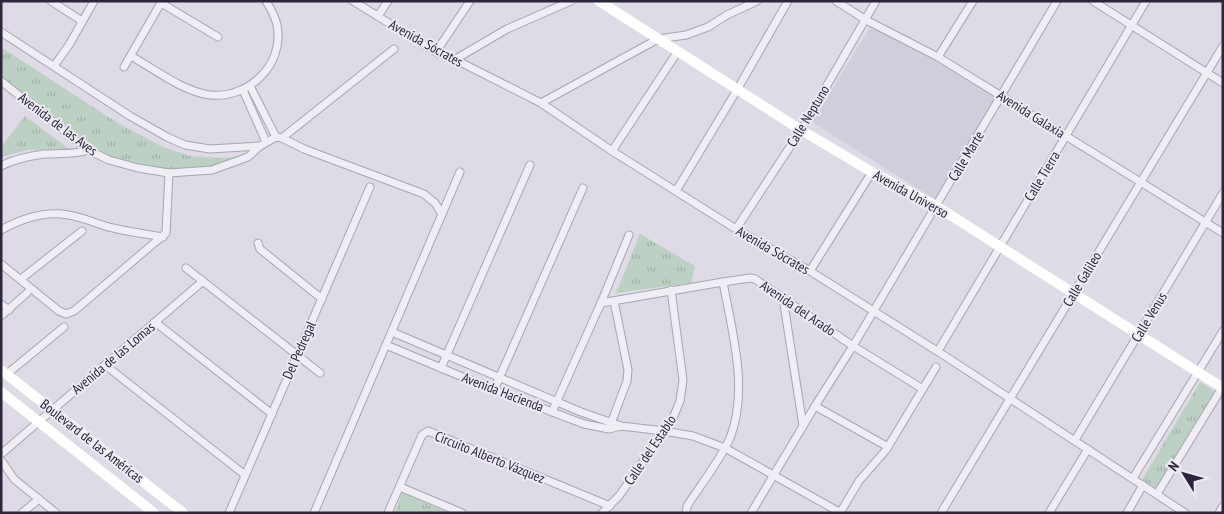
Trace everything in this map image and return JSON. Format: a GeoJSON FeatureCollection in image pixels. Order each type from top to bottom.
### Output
{"type":"FeatureCollection","features":[{"type":"Feature","properties":{"kind":"street"},"geometry":{"type":"LineString","coordinates":[[51,1],[82,21]]}},
{"type":"Feature","properties":{"kind":"street"},"geometry":{"type":"LineString","coordinates":[[54,66],[94,1]]}},
{"type":"Feature","properties":{"kind":"street"},"geometry":{"type":"LineString","coordinates":[[131,56],[173,81],[199,92],[231,95],[255,83],[269,67],[277,48],[278,27],[266,1]]}},
{"type":"Feature","properties":{"kind":"street","name":"Avenida Sócrates"},"geometry":{"type":"LineString","coordinates":[[352,1],[436,52],[541,103],[612,151],[736,229],[938,351],[1185,513]]}},
{"type":"Feature","properties":{"kind":"street"},"geometry":{"type":"LineString","coordinates":[[378,16],[388,1]]}},
{"type":"Feature","properties":{"kind":"street"},"geometry":{"type":"LineString","coordinates":[[436,52],[470,1]]}},
{"type":"Feature","properties":{"kind":"street"},"geometry":{"type":"LineString","coordinates":[[454,60],[508,29],[570,1]]}},
{"type":"Feature","properties":{"kind":"street","name":"Avenida Universo"},"geometry":{"type":"LineString","coordinates":[[599,1],[801,130],[872,172],[936,206],[1222,387]]}},
{"type":"Feature","properties":{"kind":"street"},"geometry":{"type":"LineString","coordinates":[[541,103],[658,39],[686,35],[708,27],[727,15],[757,1]]}},
{"type":"Feature","properties":{"kind":"street"},"geometry":{"type":"LineString","coordinates":[[676,191],[788,1]]}},
{"type":"Feature","properties":{"kind":"street","name":"Avenida Galaxia"},"geometry":{"type":"LineString","coordinates":[[836,1],[866,20],[938,57],[1223,233]]}},
{"type":"Feature","properties":{"kind":"street","name":"Calle Neptuno"},"geometry":{"type":"LineString","coordinates":[[736,229],[801,130],[876,1]]}},
{"type":"Feature","properties":{"kind":"street"},"geometry":{"type":"LineString","coordinates":[[938,57],[973,1]]}},
{"type":"Feature","properties":{"kind":"street","name":"Calle Marte"},"geometry":{"type":"LineString","coordinates":[[751,513],[874,311],[1057,1]]}},
{"type":"Feature","properties":{"kind":"street"},"geometry":{"type":"LineString","coordinates":[[1093,1],[1223,83]]}},
{"type":"Feature","properties":{"kind":"street","name":"Calle Tierra"},"geometry":{"type":"LineString","coordinates":[[938,351],[1146,1]]}},
{"type":"Feature","properties":{"kind":"street"},"geometry":{"type":"LineString","coordinates":[[124,67],[162,2],[218,36]]}},
{"type":"Feature","properties":{"kind":"street","name":"Avenida de las Aves"},"geometry":{"type":"LineString","coordinates":[[1,32],[130,116],[167,137],[185,145],[210,149],[263,144],[279,138],[394,49]]}},
{"type":"Feature","properties":{"kind":"street","name":"Calle Galileo"},"geometry":{"type":"LineString","coordinates":[[941,513],[1223,46]]}},
{"type":"Feature","properties":{"kind":"street"},"geometry":{"type":"LineString","coordinates":[[612,151],[678,51]]}},
{"type":"Feature","properties":{"kind":"street","name":"Avenida de las Aves"},"geometry":{"type":"LineString","coordinates":[[1,81],[88,150],[126,166],[169,172],[212,170],[248,157],[263,144]]}},
{"type":"Feature","properties":{"kind":"street"},"geometry":{"type":"LineString","coordinates":[[250,86],[279,138],[424,194],[435,203],[442,214]]}},
{"type":"Feature","properties":{"kind":"street"},"geometry":{"type":"LineString","coordinates":[[243,90],[263,144]]}},
{"type":"Feature","properties":{"kind":"street"},"geometry":{"type":"LineString","coordinates":[[1,166],[37,155],[76,153],[88,150]]}},
{"type":"Feature","properties":{"kind":"street"},"geometry":{"type":"LineString","coordinates":[[441,368],[530,165]]}},
{"type":"Feature","properties":{"kind":"street"},"geometry":{"type":"LineString","coordinates":[[1,264],[59,311],[70,313],[163,236],[166,229],[169,172]]}},
{"type":"Feature","properties":{"kind":"street"},"geometry":{"type":"LineString","coordinates":[[314,513],[460,172]]}},
{"type":"Feature","properties":{"kind":"street"},"geometry":{"type":"LineString","coordinates":[[810,272],[872,172]]}},
{"type":"Feature","properties":{"kind":"street","name":"Del Pedregal"},"geometry":{"type":"LineString","coordinates":[[229,513],[370,187]]}},
{"type":"Feature","properties":{"kind":"street"},"geometry":{"type":"LineString","coordinates":[[494,390],[583,188]]}},
{"type":"Feature","properties":{"kind":"street","name":"Calle Venus"},"geometry":{"type":"LineString","coordinates":[[1076,440],[1223,193]]}},
{"type":"Feature","properties":{"kind":"street"},"geometry":{"type":"LineString","coordinates":[[1,230],[33,217],[47,214],[67,214],[112,228],[163,236]]}},
{"type":"Feature","properties":{"kind":"street"},"geometry":{"type":"LineString","coordinates":[[21,280],[82,231]]}},
{"type":"Feature","properties":{"kind":"street"},"geometry":{"type":"LineString","coordinates":[[552,412],[601,303],[628,235]]}},
{"type":"Feature","properties":{"kind":"street"},"geometry":{"type":"LineString","coordinates":[[258,243],[260,249],[322,299]]}},
{"type":"Feature","properties":{"kind":"street"},"geometry":{"type":"LineString","coordinates":[[186,268],[320,374]]}},
{"type":"Feature","properties":{"kind":"street","name":"Avenida del Arado"},"geometry":{"type":"LineString","coordinates":[[601,303],[671,290],[750,278],[755,279],[853,346],[923,389]]}},
{"type":"Feature","properties":{"kind":"street","name":"Avenida de las Lomas"},"geometry":{"type":"LineString","coordinates":[[1,454],[203,281]]}},
{"type":"Feature","properties":{"kind":"street"},"geometry":{"type":"LineString","coordinates":[[686,513],[687,506],[725,448],[736,422],[739,379],[723,282]]}},
{"type":"Feature","properties":{"kind":"street","name":"Calle del Establo"},"geometry":{"type":"LineString","coordinates":[[602,513],[619,496],[673,418],[678,406],[683,380],[671,290]]}},
{"type":"Feature","properties":{"kind":"street"},"geometry":{"type":"LineString","coordinates":[[1,316],[27,293]]}},
{"type":"Feature","properties":{"kind":"street"},"geometry":{"type":"LineString","coordinates":[[783,298],[803,426]]}},
{"type":"Feature","properties":{"kind":"street"},"geometry":{"type":"LineString","coordinates":[[609,430],[626,386],[628,370],[614,301]]}},
{"type":"Feature","properties":{"kind":"street"},"geometry":{"type":"LineString","coordinates":[[1,304],[9,310]]}},
{"type":"Feature","properties":{"kind":"street"},"geometry":{"type":"LineString","coordinates":[[155,322],[272,414]]}},
{"type":"Feature","properties":{"kind":"street"},"geometry":{"type":"LineString","coordinates":[[4,372],[64,327]]}},
{"type":"Feature","properties":{"kind":"street"},"geometry":{"type":"LineString","coordinates":[[1133,478],[1223,331]]}},
{"type":"Feature","properties":{"kind":"street","name":"Avenida Hacienda"},"geometry":{"type":"LineString","coordinates":[[392,332],[556,402],[621,426],[664,431],[706,440],[773,474],[840,513]]}},
{"type":"Feature","properties":{"kind":"street","name":"Avenida Hacienda"},"geometry":{"type":"LineString","coordinates":[[386,345],[494,390],[584,424],[609,430],[621,426]]}},
{"type":"Feature","properties":{"kind":"street"},"geometry":{"type":"LineString","coordinates":[[105,365],[246,475]]}},
{"type":"Feature","properties":{"kind":"street"},"geometry":{"type":"LineString","coordinates":[[840,513],[860,481],[888,448],[936,367]]}},
{"type":"Feature","properties":{"kind":"street","name":"Boulevard de las Américas"},"geometry":{"type":"LineString","coordinates":[[4,372],[183,513]]}},
{"type":"Feature","properties":{"kind":"street"},"geometry":{"type":"LineString","coordinates":[[1157,494],[1222,387]]}},
{"type":"Feature","properties":{"kind":"street","name":"Boulevard de las Américas"},"geometry":{"type":"LineString","coordinates":[[1,392],[154,513]]}},
{"type":"Feature","properties":{"kind":"street"},"geometry":{"type":"LineString","coordinates":[[815,406],[888,448]]}},
{"type":"Feature","properties":{"kind":"street","name":"Circuito Alberto Vázquez"},"geometry":{"type":"LineString","coordinates":[[388,513],[422,435],[428,431],[610,506]]}},
{"type":"Feature","properties":{"kind":"street"},"geometry":{"type":"LineString","coordinates":[[1049,513],[1088,449]]}},
{"type":"Feature","properties":{"kind":"street"},"geometry":{"type":"LineString","coordinates":[[1,460],[14,479],[56,513]]}},
{"type":"Feature","properties":{"kind":"street"},"geometry":{"type":"LineString","coordinates":[[1127,513],[1143,485]]}},
{"type":"Feature","properties":{"kind":"street"},"geometry":{"type":"LineString","coordinates":[[400,487],[462,513]]}},
{"type":"Feature","properties":{"kind":"street"},"geometry":{"type":"LineString","coordinates":[[22,513],[39,499]]}},
{"type":"Feature","properties":{"kind":"street"},"geometry":{"type":"LineString","coordinates":[[1219,513],[1223,506]]}},
{"type":"Feature","properties":{"kind":"shaded area"},"geometry":{"type":"Polygon","coordinates":[[[873,23],[998,99],[936,200],[812,122],[873,23]]]}},
{"type":"Feature","properties":{"kind":"green space"},"geometry":{"type":"Polygon","coordinates":[[[1,47],[116,122],[163,147],[190,156],[235,157],[223,165],[191,170],[159,171],[104,159],[1,82],[1,47]]]}},
{"type":"Feature","properties":{"kind":"green space"},"geometry":{"type":"Polygon","coordinates":[[[25,116],[69,149],[27,150],[1,157],[1,147],[25,116]]]}},
{"type":"Feature","properties":{"kind":"green space"},"geometry":{"type":"Polygon","coordinates":[[[640,234],[695,266],[691,283],[616,293],[640,234]]]}},
{"type":"Feature","properties":{"kind":"green space"},"geometry":{"type":"Polygon","coordinates":[[[1200,382],[1216,392],[1158,489],[1142,480],[1200,382]]]}},
{"type":"Feature","properties":{"kind":"green space"},"geometry":{"type":"Polygon","coordinates":[[[402,493],[449,513],[395,513],[402,493]]]}}]}
